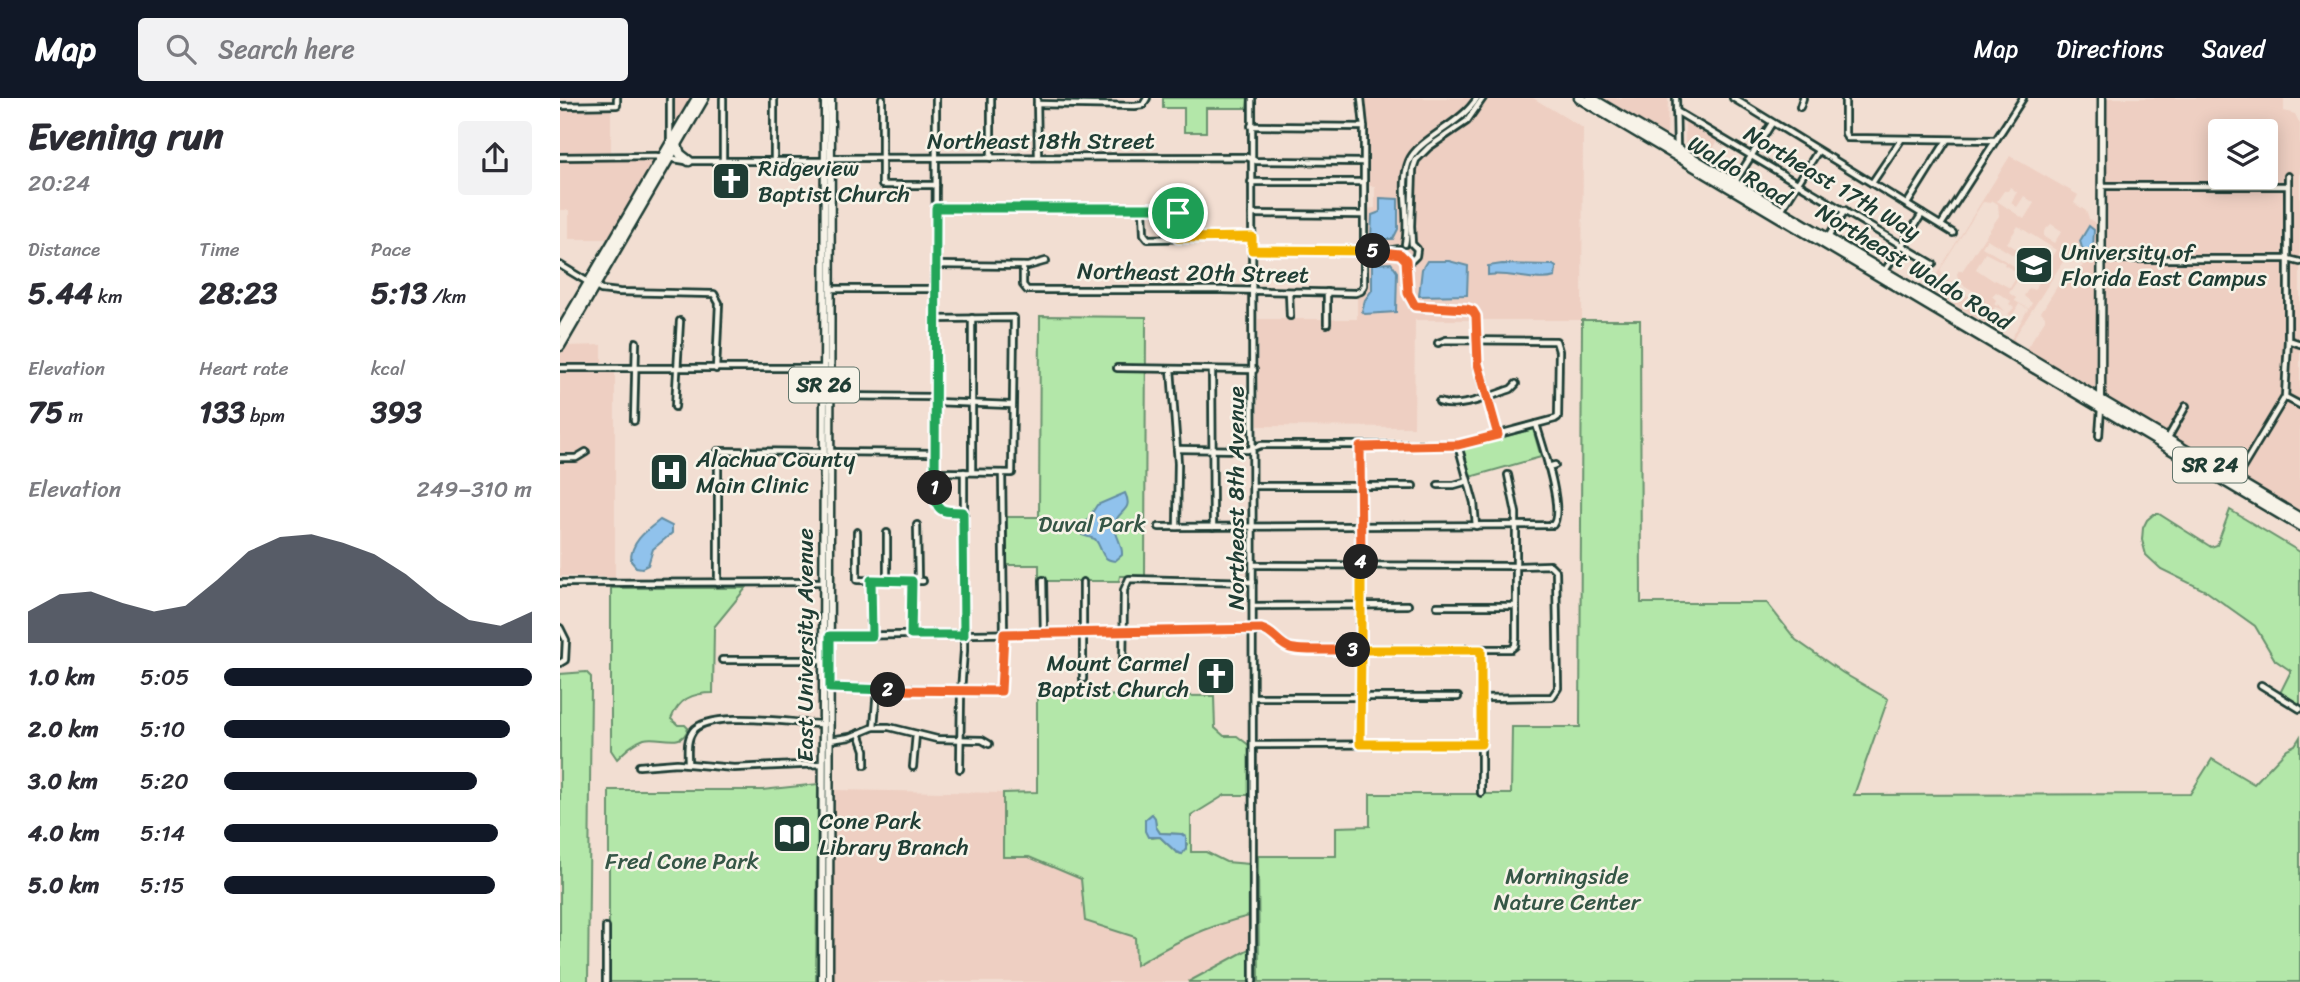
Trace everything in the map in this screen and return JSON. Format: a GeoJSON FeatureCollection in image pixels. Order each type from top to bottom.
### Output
{"type":"FeatureCollection","features":[{"type":"Feature","properties":{"kind":"highway"},"geometry":{"type":"LineString","coordinates":[[674,144],[697,98]]}},
{"type":"Feature","properties":{"kind":"highway"},"geometry":{"type":"LineString","coordinates":[[560,332],[704,98]]}},
{"type":"Feature","properties":{"kind":"highway","name":"Waldo Road"},"geometry":{"type":"LineString","coordinates":[[1579,98],[1882,275]]}},
{"type":"Feature","properties":{"kind":"highway","name":"Waldo Road"},"geometry":{"type":"LineString","coordinates":[[1591,98],[1677,154],[1707,167],[1732,186]]}},
{"type":"Feature","properties":{"kind":"highway"},"geometry":{"type":"LineString","coordinates":[[674,144],[689,161]]}},
{"type":"Feature","properties":{"kind":"highway","name":"Northeast Waldo Road"},"geometry":{"type":"LineString","coordinates":[[1882,275],[2101,404]]}},
{"type":"Feature","properties":{"kind":"highway"},"geometry":{"type":"LineString","coordinates":[[560,346],[591,285]]}},
{"type":"Feature","properties":{"kind":"highway","name":"SR 24"},"geometry":{"type":"LineString","coordinates":[[2101,404],[2300,526]]}},
{"type":"Feature","properties":{"kind":"highway","name":"SR 24"},"geometry":{"type":"LineString","coordinates":[[2233,483],[2300,518]]}},
{"type":"Feature","properties":{"kind":"main road","name":"East University Avenue"},"geometry":{"type":"LineString","coordinates":[[825,98],[828,160]]}},
{"type":"Feature","properties":{"kind":"main road","name":"East University Avenue"},"geometry":{"type":"LineString","coordinates":[[826,980],[827,230],[831,98]]}},
{"type":"Feature","properties":{"kind":"main road"},"geometry":{"type":"LineString","coordinates":[[2101,404],[2102,98]]}},
{"type":"Feature","properties":{"kind":"street"},"geometry":{"type":"LineString","coordinates":[[560,106],[617,105],[617,98]]}},
{"type":"Feature","properties":{"kind":"street"},"geometry":{"type":"LineString","coordinates":[[670,98],[674,144]]}},
{"type":"Feature","properties":{"kind":"street"},"geometry":{"type":"LineString","coordinates":[[723,98],[723,162]]}},
{"type":"Feature","properties":{"kind":"street"},"geometry":{"type":"LineString","coordinates":[[774,98],[774,161]]}},
{"type":"Feature","properties":{"kind":"street"},"geometry":{"type":"LineString","coordinates":[[882,98],[882,185],[936,185]]}},
{"type":"Feature","properties":{"kind":"street"},"geometry":{"type":"LineString","coordinates":[[936,98],[936,505],[944,511],[963,512]]}},
{"type":"Feature","properties":{"kind":"street"},"geometry":{"type":"LineString","coordinates":[[990,158],[991,98]]}},
{"type":"Feature","properties":{"kind":"street"},"geometry":{"type":"LineString","coordinates":[[1076,98],[1076,105]]}},
{"type":"Feature","properties":{"kind":"street"},"geometry":{"type":"LineString","coordinates":[[1112,98],[1112,106]]}},
{"type":"Feature","properties":{"kind":"street","name":"Northeast 8th Avenue"},"geometry":{"type":"LineString","coordinates":[[1252,98],[1253,982]]}},
{"type":"Feature","properties":{"kind":"street"},"geometry":{"type":"LineString","coordinates":[[1361,98],[1364,127],[1363,251]]}},
{"type":"Feature","properties":{"kind":"street"},"geometry":{"type":"LineString","coordinates":[[1477,98],[1464,116],[1422,153],[1413,169],[1412,244],[1417,252],[1409,260],[1409,297],[1415,306],[1473,311],[1476,316],[1478,364],[1498,435]]}},
{"type":"Feature","properties":{"kind":"street"},"geometry":{"type":"LineString","coordinates":[[1400,252],[1405,244],[1409,163],[1419,149],[1467,121],[1483,98]]}},
{"type":"Feature","properties":{"kind":"street"},"geometry":{"type":"LineString","coordinates":[[1676,98],[1677,154]]}},
{"type":"Feature","properties":{"kind":"street"},"geometry":{"type":"LineString","coordinates":[[1733,98],[1952,233]]}},
{"type":"Feature","properties":{"kind":"street"},"geometry":{"type":"LineString","coordinates":[[1800,107],[1803,98]]}},
{"type":"Feature","properties":{"kind":"street"},"geometry":{"type":"LineString","coordinates":[[1845,98],[1847,138],[1996,140]]}},
{"type":"Feature","properties":{"kind":"street"},"geometry":{"type":"LineString","coordinates":[[1941,226],[2023,98]]}},
{"type":"Feature","properties":{"kind":"street"},"geometry":{"type":"LineString","coordinates":[[1038,157],[1037,101],[1112,106],[1143,105],[1146,100]]}},
{"type":"Feature","properties":{"kind":"street","name":"Northeast 17th Way"},"geometry":{"type":"LineString","coordinates":[[1676,111],[1933,264]]}},
{"type":"Feature","properties":{"kind":"street"},"geometry":{"type":"LineString","coordinates":[[1732,186],[1772,123]]}},
{"type":"Feature","properties":{"kind":"street"},"geometry":{"type":"LineString","coordinates":[[1251,126],[1364,127]]}},
{"type":"Feature","properties":{"kind":"street"},"geometry":{"type":"LineString","coordinates":[[1872,183],[1902,139]]}},
{"type":"Feature","properties":{"kind":"street"},"geometry":{"type":"LineString","coordinates":[[1907,204],[1947,139]]}},
{"type":"Feature","properties":{"kind":"street"},"geometry":{"type":"LineString","coordinates":[[1779,213],[1818,151]]}},
{"type":"Feature","properties":{"kind":"street","name":"Northeast 18th Street"},"geometry":{"type":"LineString","coordinates":[[560,157],[666,157],[723,162],[1038,157],[1247,158],[1256,161],[1364,162]]}},
{"type":"Feature","properties":{"kind":"street"},"geometry":{"type":"LineString","coordinates":[[2233,483],[2285,397],[2288,340],[2288,176]]}},
{"type":"Feature","properties":{"kind":"street"},"geometry":{"type":"LineString","coordinates":[[1251,181],[1363,182]]}},
{"type":"Feature","properties":{"kind":"street"},"geometry":{"type":"LineString","coordinates":[[2102,186],[2288,186]]}},
{"type":"Feature","properties":{"kind":"street"},"geometry":{"type":"LineString","coordinates":[[936,208],[1177,209],[1178,238]]}},
{"type":"Feature","properties":{"kind":"street"},"geometry":{"type":"LineString","coordinates":[[1143,209],[1144,234],[1148,239],[1252,237]]}},
{"type":"Feature","properties":{"kind":"street"},"geometry":{"type":"LineString","coordinates":[[1826,241],[1845,210]]}},
{"type":"Feature","properties":{"kind":"street"},"geometry":{"type":"LineString","coordinates":[[1252,214],[1363,215]]}},
{"type":"Feature","properties":{"kind":"street"},"geometry":{"type":"LineString","coordinates":[[1882,275],[1922,214]]}},
{"type":"Feature","properties":{"kind":"street"},"geometry":{"type":"LineString","coordinates":[[1405,244],[1412,244]]}},
{"type":"Feature","properties":{"kind":"street"},"geometry":{"type":"LineString","coordinates":[[1252,250],[1386,251],[1400,252],[1409,260]]}},
{"type":"Feature","properties":{"kind":"street","name":"Northeast 20th Street"},"geometry":{"type":"LineString","coordinates":[[1023,266],[1025,289],[1361,291],[1364,285],[1363,251]]}},
{"type":"Feature","properties":{"kind":"street"},"geometry":{"type":"LineString","coordinates":[[2102,259],[2288,259],[2300,262]]}},
{"type":"Feature","properties":{"kind":"street"},"geometry":{"type":"LineString","coordinates":[[936,265],[1023,266],[1046,261]]}},
{"type":"Feature","properties":{"kind":"street"},"geometry":{"type":"LineString","coordinates":[[560,265],[591,285],[619,292],[715,294],[719,303],[716,369]]}},
{"type":"Feature","properties":{"kind":"street"},"geometry":{"type":"LineString","coordinates":[[827,289],[936,289]]}},
{"type":"Feature","properties":{"kind":"street"},"geometry":{"type":"LineString","coordinates":[[1289,292],[1290,316]]}},
{"type":"Feature","properties":{"kind":"street"},"geometry":{"type":"LineString","coordinates":[[1326,324],[1327,292]]}},
{"type":"Feature","properties":{"kind":"street"},"geometry":{"type":"LineString","coordinates":[[972,318],[972,472]]}},
{"type":"Feature","properties":{"kind":"street"},"geometry":{"type":"LineString","coordinates":[[935,472],[1012,473],[1013,318],[936,319]]}},
{"type":"Feature","properties":{"kind":"street"},"geometry":{"type":"LineString","coordinates":[[675,407],[680,321]]}},
{"type":"Feature","properties":{"kind":"street"},"geometry":{"type":"LineString","coordinates":[[1177,449],[1458,445],[1558,417],[1559,351],[1556,341],[1446,340],[1438,343]]}},
{"type":"Feature","properties":{"kind":"street"},"geometry":{"type":"LineString","coordinates":[[2288,340],[2300,344]]}},
{"type":"Feature","properties":{"kind":"street"},"geometry":{"type":"LineString","coordinates":[[634,421],[636,342]]}},
{"type":"Feature","properties":{"kind":"street"},"geometry":{"type":"LineString","coordinates":[[560,368],[827,369]]}},
{"type":"Feature","properties":{"kind":"street"},"geometry":{"type":"LineString","coordinates":[[1116,368],[1254,370]]}},
{"type":"Feature","properties":{"kind":"street"},"geometry":{"type":"LineString","coordinates":[[1171,369],[1177,449],[1177,527]]}},
{"type":"Feature","properties":{"kind":"street"},"geometry":{"type":"LineString","coordinates":[[1212,370],[1213,527]]}},
{"type":"Feature","properties":{"kind":"street"},"geometry":{"type":"LineString","coordinates":[[1439,402],[1457,404],[1511,390],[1516,384]]}},
{"type":"Feature","properties":{"kind":"street"},"geometry":{"type":"LineString","coordinates":[[827,396],[935,399],[1012,405]]}},
{"type":"Feature","properties":{"kind":"street"},"geometry":{"type":"LineString","coordinates":[[2285,397],[2300,405]]}},
{"type":"Feature","properties":{"kind":"street"},"geometry":{"type":"LineString","coordinates":[[2099,436],[2101,404]]}},
{"type":"Feature","properties":{"kind":"street"},"geometry":{"type":"LineString","coordinates":[[2165,442],[2186,406]]}},
{"type":"Feature","properties":{"kind":"street"},"geometry":{"type":"LineString","coordinates":[[1159,527],[1555,524],[1555,498],[1536,425]]}},
{"type":"Feature","properties":{"kind":"street"},"geometry":{"type":"LineString","coordinates":[[1458,445],[1476,513],[1476,526]]}},
{"type":"Feature","properties":{"kind":"street"},"geometry":{"type":"LineString","coordinates":[[1360,447],[1360,744]]}},
{"type":"Feature","properties":{"kind":"street"},"geometry":{"type":"LineString","coordinates":[[718,583],[718,451],[935,453]]}},
{"type":"Feature","properties":{"kind":"street"},"geometry":{"type":"LineString","coordinates":[[560,458],[576,458],[586,452]]}},
{"type":"Feature","properties":{"kind":"street"},"geometry":{"type":"LineString","coordinates":[[1548,467],[1555,465]]}},
{"type":"Feature","properties":{"kind":"street"},"geometry":{"type":"LineString","coordinates":[[960,769],[964,635],[964,472]]}},
{"type":"Feature","properties":{"kind":"street"},"geometry":{"type":"LineString","coordinates":[[826,689],[1001,691],[1004,634],[1002,473]]}},
{"type":"Feature","properties":{"kind":"street"},"geometry":{"type":"LineString","coordinates":[[826,636],[1253,629],[1269,631],[1284,645],[1294,649],[1481,650],[1514,647],[1518,526],[1516,506],[1507,475]]}},
{"type":"Feature","properties":{"kind":"street"},"geometry":{"type":"LineString","coordinates":[[1438,485],[1454,485],[1468,481]]}},
{"type":"Feature","properties":{"kind":"street"},"geometry":{"type":"LineString","coordinates":[[1254,486],[1413,486]]}},
{"type":"Feature","properties":{"kind":"street"},"geometry":{"type":"LineString","coordinates":[[911,635],[917,581],[917,525]]}},
{"type":"Feature","properties":{"kind":"street"},"geometry":{"type":"LineString","coordinates":[[857,532],[857,580],[917,581]]}},
{"type":"Feature","properties":{"kind":"street"},"geometry":{"type":"LineString","coordinates":[[887,533],[887,581]]}},
{"type":"Feature","properties":{"kind":"street"},"geometry":{"type":"LineString","coordinates":[[1253,565],[1550,565],[1556,571],[1558,688],[1552,697],[1481,698]]}},
{"type":"Feature","properties":{"kind":"street"},"geometry":{"type":"LineString","coordinates":[[1123,669],[1124,590],[1129,579],[1253,582]]}},
{"type":"Feature","properties":{"kind":"street"},"geometry":{"type":"LineString","coordinates":[[560,583],[826,580]]}},
{"type":"Feature","properties":{"kind":"street"},"geometry":{"type":"LineString","coordinates":[[871,580],[872,636]]}},
{"type":"Feature","properties":{"kind":"street"},"geometry":{"type":"LineString","coordinates":[[1043,580],[1044,634]]}},
{"type":"Feature","properties":{"kind":"street"},"geometry":{"type":"LineString","coordinates":[[1083,582],[1083,679]]}},
{"type":"Feature","properties":{"kind":"street"},"geometry":{"type":"LineString","coordinates":[[1253,606],[1408,606]]}},
{"type":"Feature","properties":{"kind":"street"},"geometry":{"type":"LineString","coordinates":[[1437,606],[1516,607]]}},
{"type":"Feature","properties":{"kind":"street"},"geometry":{"type":"LineString","coordinates":[[560,628],[566,640],[566,657],[561,663]]}},
{"type":"Feature","properties":{"kind":"street"},"geometry":{"type":"LineString","coordinates":[[1481,650],[1481,793]]}},
{"type":"Feature","properties":{"kind":"street"},"geometry":{"type":"LineString","coordinates":[[722,660],[826,660]]}},
{"type":"Feature","properties":{"kind":"street"},"geometry":{"type":"LineString","coordinates":[[2261,685],[2300,709]]}},
{"type":"Feature","properties":{"kind":"street"},"geometry":{"type":"LineString","coordinates":[[874,727],[877,690]]}},
{"type":"Feature","properties":{"kind":"street"},"geometry":{"type":"LineString","coordinates":[[1253,697],[1458,697]]}},
{"type":"Feature","properties":{"kind":"street"},"geometry":{"type":"LineString","coordinates":[[688,764],[689,738],[693,730],[709,722],[738,719],[826,724]]}},
{"type":"Feature","properties":{"kind":"street"},"geometry":{"type":"LineString","coordinates":[[826,740],[845,739],[874,727],[888,727],[937,740],[982,740],[989,744]]}},
{"type":"Feature","properties":{"kind":"street"},"geometry":{"type":"LineString","coordinates":[[859,733],[865,750],[865,765]]}},
{"type":"Feature","properties":{"kind":"street"},"geometry":{"type":"LineString","coordinates":[[913,767],[913,742],[916,734]]}},
{"type":"Feature","properties":{"kind":"street"},"geometry":{"type":"LineString","coordinates":[[1254,745],[1481,744]]}},
{"type":"Feature","properties":{"kind":"street"},"geometry":{"type":"LineString","coordinates":[[639,766],[688,764],[734,768],[826,764]]}},
{"type":"Feature","properties":{"kind":"street"},"geometry":{"type":"LineString","coordinates":[[606,927],[606,982]]}},
{"type":"Feature","properties":{"kind":"shaded area"},"geometry":{"type":"Polygon","coordinates":[[[675,98],[691,98],[675,126],[675,98]]]}},
{"type":"Feature","properties":{"kind":"shaded area"},"geometry":{"type":"Polygon","coordinates":[[[1363,98],[1533,98],[1583,128],[1582,320],[1415,320],[1414,427],[1258,426],[1258,319],[1357,319],[1357,295],[1362,294],[1366,288],[1365,209],[1375,208],[1375,186],[1365,186],[1363,98]]]}},
{"type":"Feature","properties":{"kind":"shaded area"},"geometry":{"type":"Polygon","coordinates":[[[1597,98],[1668,98],[1667,134],[1664,137],[1597,98]]]}},
{"type":"Feature","properties":{"kind":"shaded area"},"geometry":{"type":"Polygon","coordinates":[[[2107,98],[2284,98],[2284,111],[2295,114],[2300,124],[2300,513],[2106,398],[2107,98]]]}},
{"type":"Feature","properties":{"kind":"shaded area"},"geometry":{"type":"Polygon","coordinates":[[[560,109],[611,109],[611,161],[654,161],[609,239],[569,239],[569,210],[560,210],[560,109]]]}},
{"type":"Feature","properties":{"kind":"shaded area"},"geometry":{"type":"Polygon","coordinates":[[[1685,120],[1718,140],[1706,162],[1685,148],[1685,120]]]}},
{"type":"Feature","properties":{"kind":"shaded area","name":"University of Florida East Campus"},"geometry":{"type":"Polygon","coordinates":[[[2010,156],[2078,195],[2074,203],[2086,211],[2097,228],[2095,387],[2091,390],[2010,341],[2028,309],[2019,304],[2012,316],[2008,314],[2014,308],[2009,304],[2011,301],[1996,292],[1992,296],[1996,300],[1994,304],[1998,304],[2005,311],[1995,307],[1985,323],[1928,288],[2010,156]],[[2010,187],[2008,191],[2004,191],[1997,201],[2024,219],[2034,203],[2024,196],[2017,207],[2011,203],[2017,192],[2010,187]],[[1993,201],[1983,202],[1940,270],[1944,278],[1971,298],[1975,292],[1959,282],[1957,274],[1959,270],[1962,271],[1999,216],[1998,204],[1993,201]],[[2051,224],[2044,231],[2044,237],[2054,243],[2062,231],[2051,224]],[[2018,226],[2007,243],[2045,267],[2056,250],[2018,226]],[[2091,226],[2086,228],[2080,243],[2093,251],[2094,230],[2091,226]],[[1987,239],[1982,247],[2019,269],[2026,265],[1987,239]],[[2077,248],[2071,249],[2014,338],[2015,343],[2026,349],[2045,320],[2041,312],[2067,271],[2072,274],[2087,263],[2088,257],[2077,248]],[[1985,253],[1976,269],[2010,288],[2019,273],[1985,253]],[[2031,266],[2023,272],[2009,293],[2016,298],[2015,301],[2029,309],[2032,303],[2024,296],[2029,288],[2034,290],[2044,275],[2031,266]]]}},
{"type":"Feature","properties":{"kind":"shaded area"},"geometry":{"type":"Polygon","coordinates":[[[602,345],[602,365],[615,365],[615,577],[560,576],[560,355],[565,346],[602,345]]]}},
{"type":"Feature","properties":{"kind":"shaded area"},"geometry":{"type":"Polygon","coordinates":[[[834,790],[1003,793],[1003,857],[1029,857],[1081,879],[1085,921],[1135,937],[1136,965],[1185,937],[1220,923],[1249,916],[1249,949],[1188,982],[833,982],[834,790]]]}},
{"type":"Feature","properties":{"kind":"green space"},"geometry":{"type":"Polygon","coordinates":[[[1163,98],[1248,98],[1247,108],[1206,108],[1206,132],[1184,132],[1184,108],[1163,108],[1163,98]]]}},
{"type":"Feature","properties":{"kind":"green space","name":"Duval Park"},"geometry":{"type":"Polygon","coordinates":[[[1040,316],[1146,317],[1145,576],[1120,576],[1119,581],[1039,581],[1039,565],[1007,565],[1007,517],[1039,517],[1040,316]]]}},
{"type":"Feature","properties":{"kind":"green space","name":"Morningside Nature Center"},"geometry":{"type":"Polygon","coordinates":[[[1582,320],[1640,320],[1641,603],[1767,603],[1796,640],[1843,673],[1888,699],[1854,795],[2190,794],[2212,759],[2254,784],[2300,737],[2300,982],[1259,982],[1258,856],[1336,856],[1336,827],[1370,826],[1370,794],[1511,794],[1512,727],[1580,727],[1582,320]]]}},
{"type":"Feature","properties":{"kind":"green space"},"geometry":{"type":"Polygon","coordinates":[[[1533,429],[1541,457],[1470,477],[1463,448],[1533,429]]]}},
{"type":"Feature","properties":{"kind":"green space"},"geometry":{"type":"Polygon","coordinates":[[[2230,510],[2300,552],[2300,705],[2280,693],[2291,671],[2275,660],[2255,626],[2206,591],[2161,569],[2146,555],[2142,540],[2143,528],[2154,514],[2159,514],[2211,547],[2217,545],[2230,510]]]}},
{"type":"Feature","properties":{"kind":"green space"},"geometry":{"type":"Polygon","coordinates":[[[611,588],[746,588],[714,627],[713,693],[687,698],[678,706],[671,719],[688,728],[685,734],[676,740],[644,739],[617,759],[611,750],[611,588]]]}},
{"type":"Feature","properties":{"kind":"green space"},"geometry":{"type":"Polygon","coordinates":[[[586,672],[591,677],[588,982],[560,982],[560,674],[586,672]]]}},
{"type":"Feature","properties":{"kind":"green space"},"geometry":{"type":"Polygon","coordinates":[[[1037,695],[1214,696],[1215,728],[1224,736],[1237,736],[1250,746],[1250,795],[1225,795],[1191,816],[1191,852],[1206,852],[1226,862],[1249,864],[1249,916],[1190,936],[1136,965],[1135,937],[1085,921],[1081,879],[1029,857],[1003,857],[1003,793],[1037,792],[1037,695]],[[1152,814],[1145,820],[1145,827],[1151,838],[1160,837],[1182,854],[1187,844],[1181,834],[1160,833],[1152,814]]]}},
{"type":"Feature","properties":{"kind":"green space","name":"Fred Cone Park"},"geometry":{"type":"Polygon","coordinates":[[[818,784],[816,982],[609,982],[609,790],[762,790],[818,784]]]}},
{"type":"Feature","properties":{"kind":"green space"},"geometry":{"type":"Polygon","coordinates":[[[1249,949],[1249,982],[1188,982],[1249,949]]]}},
{"type":"Feature","properties":{"kind":"water"},"geometry":{"type":"Polygon","coordinates":[[[1380,198],[1398,199],[1398,229],[1393,239],[1371,239],[1372,215],[1380,212],[1380,198]]]}},
{"type":"Feature","properties":{"kind":"water"},"geometry":{"type":"Polygon","coordinates":[[[2089,226],[2094,230],[2093,249],[2089,253],[2082,248],[2080,241],[2089,226]]]}},
{"type":"Feature","properties":{"kind":"water"},"geometry":{"type":"Polygon","coordinates":[[[1427,261],[1449,261],[1468,266],[1467,295],[1419,296],[1422,269],[1427,261]]]}},
{"type":"Feature","properties":{"kind":"water"},"geometry":{"type":"Polygon","coordinates":[[[1391,263],[1397,272],[1396,312],[1365,314],[1362,311],[1365,300],[1372,290],[1372,264],[1391,263]]]}},
{"type":"Feature","properties":{"kind":"water"},"geometry":{"type":"Polygon","coordinates":[[[1553,265],[1556,267],[1555,277],[1540,279],[1488,275],[1488,266],[1553,265]]]}},
{"type":"Feature","properties":{"kind":"water"},"geometry":{"type":"Polygon","coordinates":[[[1125,493],[1127,507],[1115,523],[1122,555],[1115,561],[1104,556],[1098,542],[1082,535],[1081,530],[1097,505],[1125,493]]]}},
{"type":"Feature","properties":{"kind":"water"},"geometry":{"type":"Polygon","coordinates":[[[660,520],[672,526],[672,533],[653,549],[648,565],[636,567],[631,561],[633,548],[640,537],[660,520]]]}},
{"type":"Feature","properties":{"kind":"water"},"geometry":{"type":"Polygon","coordinates":[[[1152,814],[1160,833],[1181,834],[1186,837],[1186,849],[1182,854],[1160,837],[1148,837],[1145,820],[1152,814]]]}},
{"type":"Feature","properties":{"kind":"place","name":"Ridgeview Baptist Church"},"geometry":{"type":"Point","coordinates":[731,181]}},
{"type":"Feature","properties":{"kind":"place","name":"University of Florida East Campus"},"geometry":{"type":"Point","coordinates":[2034,265]}},
{"type":"Feature","properties":{"kind":"place","name":"Alachua County Main Clinic"},"geometry":{"type":"Point","coordinates":[669,472]}},
{"type":"Feature","properties":{"kind":"place","name":"Mount Carmel Baptist Church"},"geometry":{"type":"Point","coordinates":[1216,676]}},
{"type":"Feature","properties":{"kind":"place","name":"Cone Park Library Branch"},"geometry":{"type":"Point","coordinates":[792,834]}},
{"type":"Feature","properties":{"kind":"route"},"geometry":{"type":"LineString","coordinates":[[1178,213],[1174,208],[936,208],[935,500],[936,505],[944,511],[963,512],[964,635],[911,635],[912,581],[871,580],[872,636],[830,636],[830,688],[1001,691],[1004,634],[1261,629],[1269,631],[1289,648],[1361,650],[1360,744],[1481,744],[1481,650],[1361,650],[1360,447],[1458,445],[1498,435],[1478,364],[1476,316],[1473,311],[1467,309],[1419,307],[1410,302],[1406,260],[1400,254],[1386,251],[1252,250],[1252,237],[1178,238],[1178,213]]}}]}
